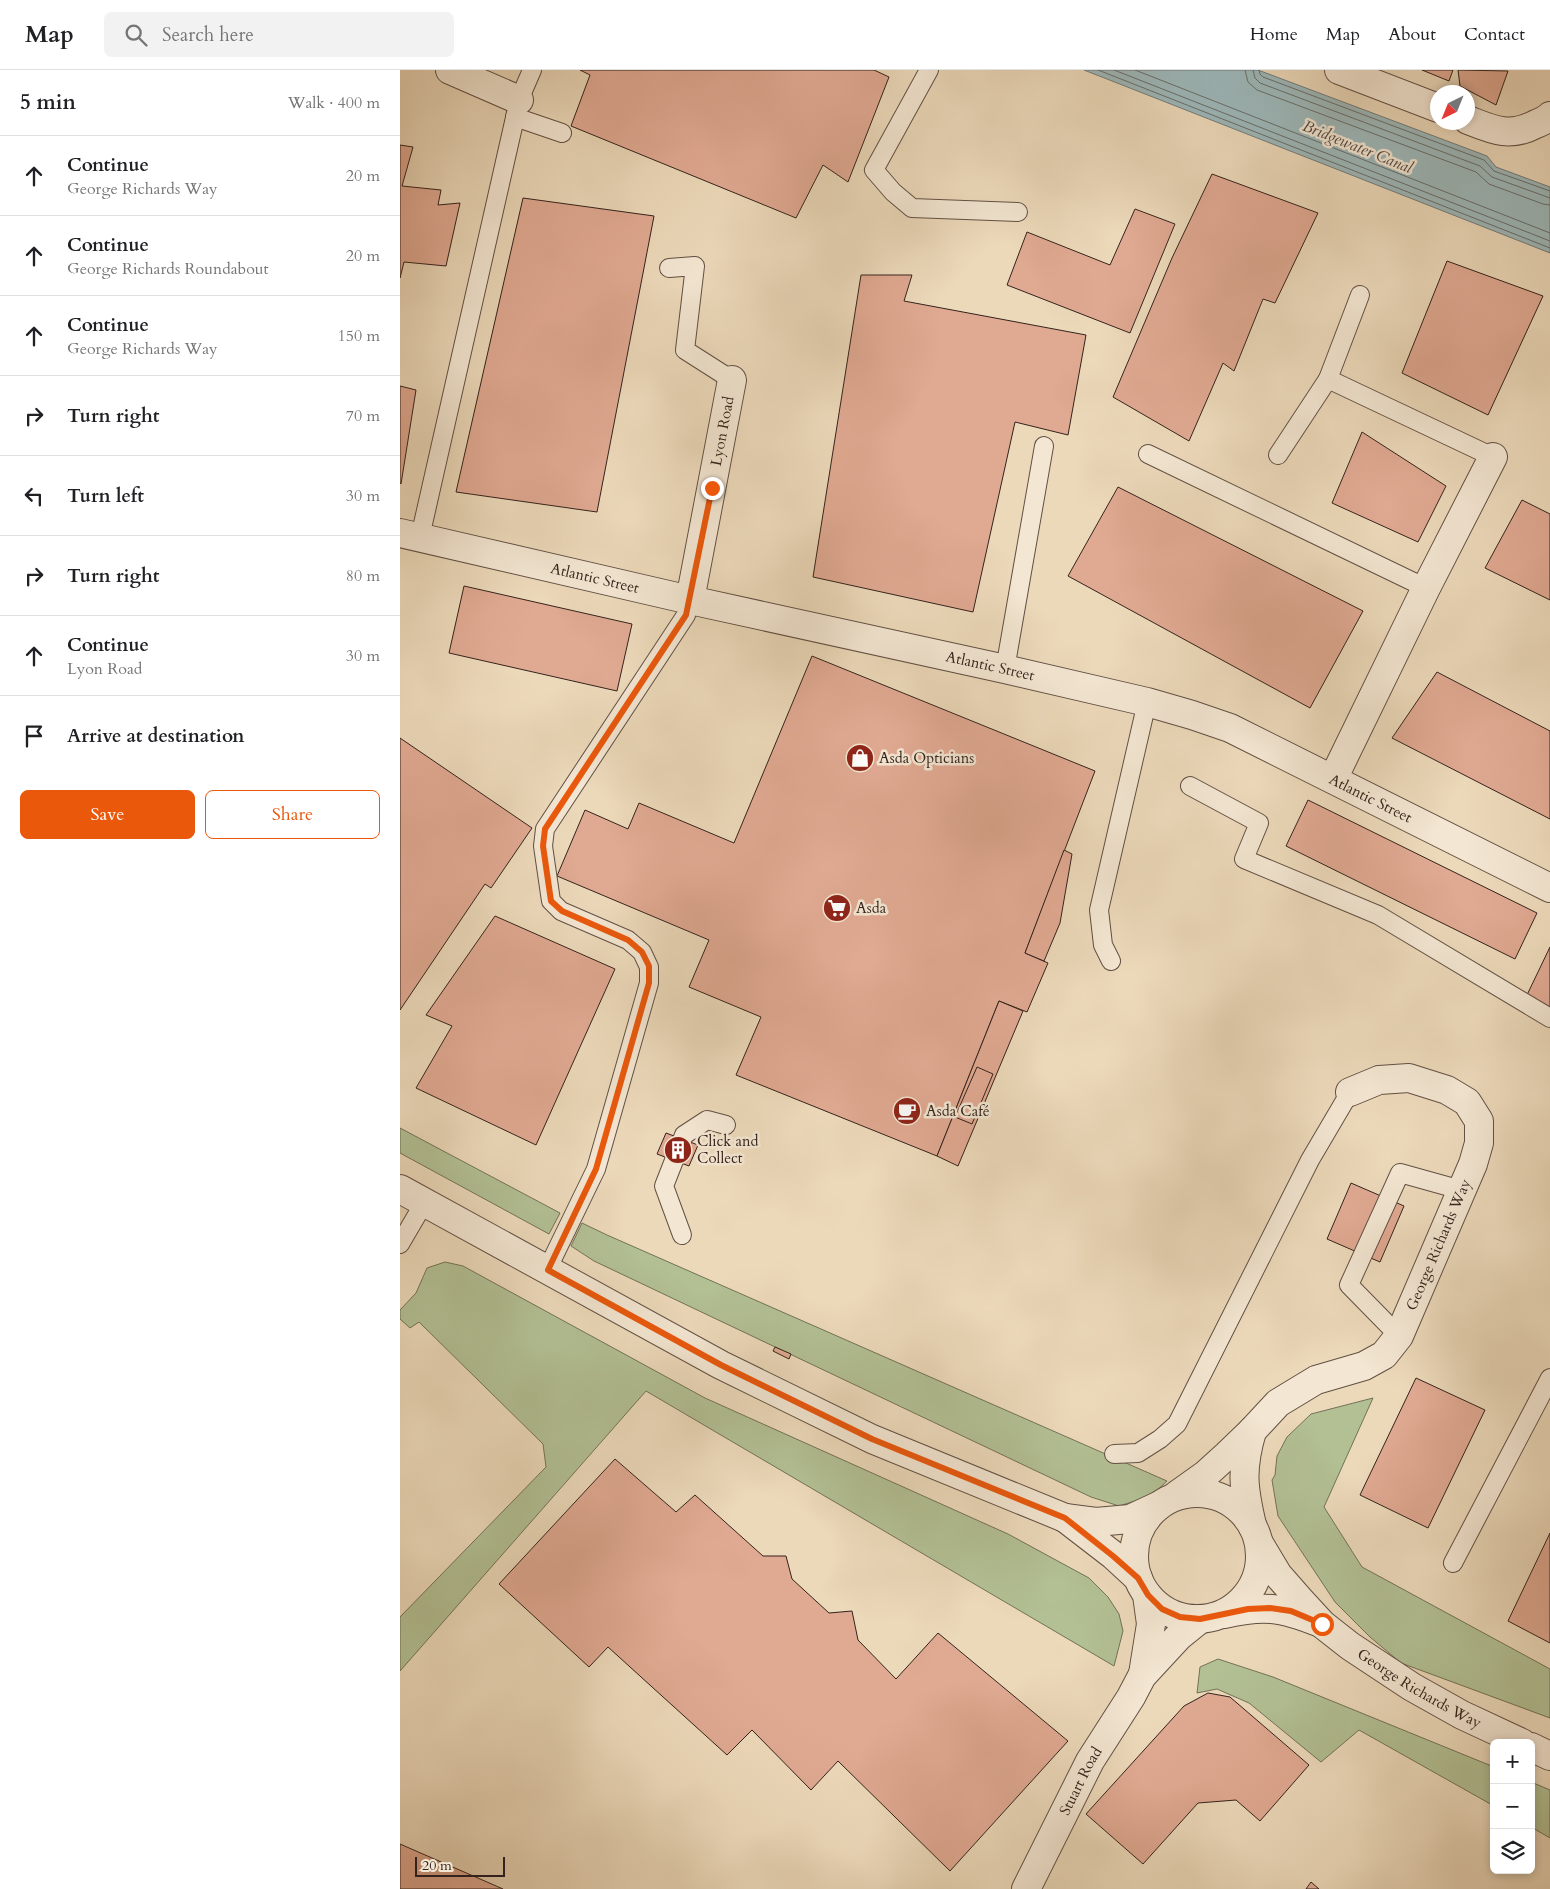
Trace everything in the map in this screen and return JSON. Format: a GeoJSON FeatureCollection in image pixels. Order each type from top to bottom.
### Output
{"type":"FeatureCollection","features":[{"type":"Feature","properties":{"kind":"street"},"geometry":{"type":"LineString","coordinates":[[450,70],[517,109]]}},
{"type":"Feature","properties":{"kind":"street"},"geometry":{"type":"LineString","coordinates":[[1339,70],[1430,105]]}},
{"type":"Feature","properties":{"kind":"street"},"geometry":{"type":"LineString","coordinates":[[1475,123],[1492,130],[1507,133],[1526,130],[1550,116]]}},
{"type":"Feature","properties":{"kind":"street","name":"Lyon Road"},"geometry":{"type":"LineString","coordinates":[[690,600],[732,380]]}},
{"type":"Feature","properties":{"kind":"street"},"geometry":{"type":"LineString","coordinates":[[1333,779],[1426,588],[1493,458]]}},
{"type":"Feature","properties":{"kind":"street","name":"Atlantic Street"},"geometry":{"type":"LineString","coordinates":[[405,535],[1005,669],[1147,702],[1192,715],[1230,728],[1550,888]]}},
{"type":"Feature","properties":{"kind":"street","name":"George Richards Way"},"geometry":{"type":"LineString","coordinates":[[400,1189],[721,1365],[872,1439],[1065,1518],[1096,1522],[1130,1519],[1167,1501],[1205,1475],[1252,1431],[1278,1403],[1316,1380],[1364,1366],[1384,1355],[1399,1336],[1473,1164],[1478,1143],[1478,1121],[1467,1102],[1447,1090],[1409,1078],[1379,1080],[1350,1092]]}},
{"type":"Feature","properties":{"kind":"street","name":"George Richards Way"},"geometry":{"type":"LineString","coordinates":[[1252,1431],[1243,1476],[1245,1496],[1256,1535],[1278,1575],[1322,1624],[1350,1646],[1412,1688],[1462,1715],[1513,1739]]}},
{"type":"Feature","properties":{"kind":"street"},"geometry":{"type":"LineString","coordinates":[[1198,1492],[1220,1497],[1238,1508],[1256,1535],[1260,1567],[1252,1587],[1238,1604],[1210,1617],[1180,1617],[1162,1609],[1143,1586],[1133,1558],[1136,1539],[1144,1521],[1167,1501],[1198,1492]]}},
{"type":"Feature","properties":{"kind":"street","name":"George Richards Way"},"geometry":{"type":"LineString","coordinates":[[1065,1518],[1113,1556],[1143,1586]]}},
{"type":"Feature","properties":{"kind":"street","name":"Stuart Road"},"geometry":{"type":"LineString","coordinates":[[1142,1676],[1151,1624],[1143,1586]]}},
{"type":"Feature","properties":{"kind":"street","name":"George Richards Way"},"geometry":{"type":"LineString","coordinates":[[1210,1617],[1248,1609],[1270,1608],[1291,1611],[1322,1624]]}},
{"type":"Feature","properties":{"kind":"street","name":"Stuart Road"},"geometry":{"type":"LineString","coordinates":[[1030,1887],[1090,1760],[1131,1697],[1142,1676],[1173,1642],[1210,1617]]}},
{"type":"Feature","properties":{"kind":"street"},"geometry":{"type":"LineString","coordinates":[[1535,1749],[1550,1756]]}},
{"type":"Feature","properties":{"kind":"lane"},"geometry":{"type":"LineString","coordinates":[[405,535],[517,109],[532,70]]}},
{"type":"Feature","properties":{"kind":"lane"},"geometry":{"type":"LineString","coordinates":[[930,70],[874,170],[893,192],[912,208],[1018,212]]}},
{"type":"Feature","properties":{"kind":"lane"},"geometry":{"type":"LineString","coordinates":[[517,109],[562,134]]}},
{"type":"Feature","properties":{"kind":"lane"},"geometry":{"type":"LineString","coordinates":[[669,268],[695,266],[685,350],[732,380]]}},
{"type":"Feature","properties":{"kind":"lane"},"geometry":{"type":"LineString","coordinates":[[1278,456],[1328,379],[1360,295]]}},
{"type":"Feature","properties":{"kind":"lane"},"geometry":{"type":"LineString","coordinates":[[1328,379],[1493,458]]}},
{"type":"Feature","properties":{"kind":"lane"},"geometry":{"type":"LineString","coordinates":[[1005,669],[1044,446]]}},
{"type":"Feature","properties":{"kind":"lane"},"geometry":{"type":"LineString","coordinates":[[1148,454],[1426,588]]}},
{"type":"Feature","properties":{"kind":"lane"},"geometry":{"type":"LineString","coordinates":[[548,1270],[596,1169],[649,983],[649,966],[642,952],[628,940],[562,911],[551,901],[543,846],[545,829],[686,615],[690,600]]}},
{"type":"Feature","properties":{"kind":"lane"},"geometry":{"type":"LineString","coordinates":[[1111,961],[1103,945],[1099,910],[1147,702]]}},
{"type":"Feature","properties":{"kind":"lane"},"geometry":{"type":"LineString","coordinates":[[1190,786],[1259,823],[1244,859],[1378,915],[1550,1018]]}},
{"type":"Feature","properties":{"kind":"lane"},"geometry":{"type":"LineString","coordinates":[[1114,1454],[1138,1453],[1160,1439],[1177,1424],[1310,1160],[1350,1092]]}},
{"type":"Feature","properties":{"kind":"lane"},"geometry":{"type":"LineString","coordinates":[[682,1236],[664,1186],[684,1135],[707,1120],[726,1125]]}},
{"type":"Feature","properties":{"kind":"lane"},"geometry":{"type":"LineString","coordinates":[[1399,1336],[1349,1285],[1400,1173],[1461,1190]]}},
{"type":"Feature","properties":{"kind":"lane"},"geometry":{"type":"LineString","coordinates":[[400,1244],[424,1203]]}},
{"type":"Feature","properties":{"kind":"lane"},"geometry":{"type":"LineString","coordinates":[[1453,1562],[1550,1378]]}},
{"type":"Feature","properties":{"kind":"green space"},"geometry":{"type":"Polygon","coordinates":[[[400,1128],[560,1213],[549,1234],[400,1153],[400,1128]]]}},
{"type":"Feature","properties":{"kind":"green space"},"geometry":{"type":"Polygon","coordinates":[[[582,1223],[1167,1481],[1151,1496],[1119,1506],[1091,1497],[594,1261],[571,1246],[582,1223]]]}},
{"type":"Feature","properties":{"kind":"green space"},"geometry":{"type":"Polygon","coordinates":[[[445,1262],[463,1266],[705,1398],[1008,1534],[1089,1578],[1108,1597],[1119,1614],[1123,1631],[1114,1666],[646,1391],[400,1671],[400,1617],[546,1467],[543,1444],[419,1322],[410,1328],[400,1319],[400,1310],[416,1293],[427,1268],[445,1262]]]}},
{"type":"Feature","properties":{"kind":"green space"},"geometry":{"type":"Polygon","coordinates":[[[1373,1398],[1324,1507],[1362,1567],[1550,1669],[1550,1718],[1401,1663],[1370,1637],[1335,1602],[1278,1516],[1272,1480],[1275,1475],[1277,1456],[1287,1437],[1311,1414],[1373,1398]]]}},
{"type":"Feature","properties":{"kind":"green space"},"geometry":{"type":"Polygon","coordinates":[[[1218,1659],[1273,1677],[1490,1765],[1490,1804],[1359,1730],[1321,1762],[1249,1703],[1217,1689],[1197,1693],[1200,1667],[1218,1659]]]}},
{"type":"Feature","properties":{"kind":"green space"},"geometry":{"type":"Polygon","coordinates":[[[1535,1784],[1550,1790],[1550,1838],[1535,1829],[1535,1784]]]}},
{"type":"Feature","properties":{"kind":"water","name":"Bridgewater Canal"},"geometry":{"type":"Polygon","coordinates":[[[1084,70],[1258,70],[1487,156],[1496,167],[1550,187],[1550,253],[1084,70]]]}},
{"type":"Feature","properties":{"kind":"building"},"geometry":{"type":"Polygon","coordinates":[[[580,70],[874,70],[889,77],[848,182],[823,165],[796,218],[571,126],[590,75],[580,70]]]}},
{"type":"Feature","properties":{"kind":"building"},"geometry":{"type":"Polygon","coordinates":[[[1422,70],[1453,70],[1449,81],[1422,70]]]}},
{"type":"Feature","properties":{"kind":"building"},"geometry":{"type":"Polygon","coordinates":[[[1458,70],[1508,71],[1496,105],[1475,94],[1475,85],[1460,85],[1458,70]]]}},
{"type":"Feature","properties":{"kind":"building"},"geometry":{"type":"Polygon","coordinates":[[[400,145],[413,147],[402,186],[441,190],[438,205],[460,203],[446,266],[404,262],[400,278],[400,145]]]}},
{"type":"Feature","properties":{"kind":"building"},"geometry":{"type":"Polygon","coordinates":[[[1212,174],[1318,213],[1275,303],[1263,299],[1234,371],[1223,363],[1189,441],[1113,397],[1172,258],[1212,174]]]}},
{"type":"Feature","properties":{"kind":"building"},"geometry":{"type":"Polygon","coordinates":[[[523,198],[654,216],[597,512],[456,492],[523,198]]]}},
{"type":"Feature","properties":{"kind":"building"},"geometry":{"type":"Polygon","coordinates":[[[1135,209],[1175,224],[1130,333],[1007,285],[1027,232],[1110,265],[1135,209]]]}},
{"type":"Feature","properties":{"kind":"building"},"geometry":{"type":"Polygon","coordinates":[[[1447,261],[1543,296],[1488,415],[1402,373],[1447,261]]]}},
{"type":"Feature","properties":{"kind":"building"},"geometry":{"type":"Polygon","coordinates":[[[861,275],[912,275],[904,301],[1086,335],[1068,435],[1015,422],[973,612],[813,577],[861,275]]]}},
{"type":"Feature","properties":{"kind":"building"},"geometry":{"type":"Polygon","coordinates":[[[400,386],[416,390],[401,484],[400,483],[400,386]]]}},
{"type":"Feature","properties":{"kind":"building"},"geometry":{"type":"Polygon","coordinates":[[[1362,432],[1446,486],[1418,542],[1332,503],[1362,432]]]}},
{"type":"Feature","properties":{"kind":"building"},"geometry":{"type":"Polygon","coordinates":[[[1118,487],[1363,611],[1310,708],[1068,576],[1118,487]]]}},
{"type":"Feature","properties":{"kind":"building"},"geometry":{"type":"Polygon","coordinates":[[[1522,500],[1550,514],[1550,600],[1485,568],[1522,500]]]}},
{"type":"Feature","properties":{"kind":"building"},"geometry":{"type":"Polygon","coordinates":[[[464,586],[632,624],[617,691],[449,653],[464,586]]]}},
{"type":"Feature","properties":{"kind":"building","name":"Asda"},"geometry":{"type":"Polygon","coordinates":[[[812,656],[1095,771],[1025,953],[1048,963],[1027,1012],[999,1001],[937,1156],[736,1075],[761,1017],[689,987],[709,940],[557,876],[585,810],[628,829],[639,803],[734,843],[812,656]]]}},
{"type":"Feature","properties":{"kind":"building"},"geometry":{"type":"Polygon","coordinates":[[[1437,672],[1550,731],[1550,819],[1392,738],[1437,672]]]}},
{"type":"Feature","properties":{"kind":"building"},"geometry":{"type":"Polygon","coordinates":[[[400,738],[532,828],[491,888],[485,884],[400,1010],[400,738]]]}},
{"type":"Feature","properties":{"kind":"building"},"geometry":{"type":"Polygon","coordinates":[[[1308,800],[1537,913],[1515,959],[1286,846],[1308,800]]]}},
{"type":"Feature","properties":{"kind":"building"},"geometry":{"type":"Polygon","coordinates":[[[1064,850],[1072,854],[1060,923],[1044,961],[1025,953],[1064,850]]]}},
{"type":"Feature","properties":{"kind":"building"},"geometry":{"type":"Polygon","coordinates":[[[495,916],[615,969],[536,1145],[416,1088],[452,1026],[426,1015],[495,916]]]}},
{"type":"Feature","properties":{"kind":"building"},"geometry":{"type":"Polygon","coordinates":[[[1550,947],[1550,1009],[1526,997],[1550,947]]]}},
{"type":"Feature","properties":{"kind":"building"},"geometry":{"type":"Polygon","coordinates":[[[999,1001],[1023,1011],[958,1166],[937,1156],[999,1001]]]}},
{"type":"Feature","properties":{"kind":"building"},"geometry":{"type":"Polygon","coordinates":[[[977,1067],[993,1074],[972,1124],[955,1117],[977,1067]]]}},
{"type":"Feature","properties":{"kind":"building","name":"Click and Collect"},"geometry":{"type":"Polygon","coordinates":[[[666,1133],[698,1145],[689,1166],[657,1154],[666,1133]]]}},
{"type":"Feature","properties":{"kind":"building"},"geometry":{"type":"Polygon","coordinates":[[[1351,1183],[1404,1206],[1380,1262],[1327,1239],[1351,1183]]]}},
{"type":"Feature","properties":{"kind":"building"},"geometry":{"type":"Polygon","coordinates":[[[775,1347],[791,1354],[789,1359],[773,1351],[775,1347]]]}},
{"type":"Feature","properties":{"kind":"building"},"geometry":{"type":"Polygon","coordinates":[[[1416,1378],[1485,1410],[1428,1528],[1360,1495],[1416,1378]]]}},
{"type":"Feature","properties":{"kind":"building"},"geometry":{"type":"Polygon","coordinates":[[[615,1459],[676,1512],[695,1495],[763,1556],[786,1556],[792,1579],[829,1613],[852,1611],[858,1640],[896,1679],[938,1633],[1068,1741],[950,1871],[838,1761],[811,1790],[752,1730],[727,1755],[608,1647],[589,1667],[499,1584],[615,1459]]]}},
{"type":"Feature","properties":{"kind":"building"},"geometry":{"type":"Polygon","coordinates":[[[1550,1533],[1550,1643],[1508,1621],[1550,1533]]]}},
{"type":"Feature","properties":{"kind":"building"},"geometry":{"type":"Polygon","coordinates":[[[1208,1693],[1230,1697],[1309,1765],[1260,1821],[1236,1800],[1198,1803],[1143,1864],[1086,1814],[1184,1706],[1208,1693]]]}},
{"type":"Feature","properties":{"kind":"building"},"geometry":{"type":"Polygon","coordinates":[[[400,1844],[503,1889],[400,1889],[400,1844]]]}},
{"type":"Feature","properties":{"kind":"building"},"geometry":{"type":"Polygon","coordinates":[[[1311,1882],[1319,1889],[1306,1889],[1311,1882]]]}},
{"type":"Feature","properties":{"kind":"place","name":"Asda Opticians"},"geometry":{"type":"Point","coordinates":[860,758]}},
{"type":"Feature","properties":{"kind":"place","name":"Asda"},"geometry":{"type":"Point","coordinates":[837,908]}},
{"type":"Feature","properties":{"kind":"place","name":"Asda Café"},"geometry":{"type":"Point","coordinates":[907,1111]}},
{"type":"Feature","properties":{"kind":"place","name":"Click and Collect"},"geometry":{"type":"Point","coordinates":[678,1150]}},
{"type":"Feature","properties":{"kind":"route"},"geometry":{"type":"LineString","coordinates":[[712,488],[686,615],[545,829],[543,846],[551,901],[562,911],[628,940],[642,952],[649,966],[649,983],[596,1169],[548,1270],[721,1365],[872,1439],[1065,1518],[1138,1578],[1148,1595],[1162,1609],[1180,1617],[1200,1619],[1248,1609],[1270,1608],[1291,1611],[1322,1624]]}}]}
